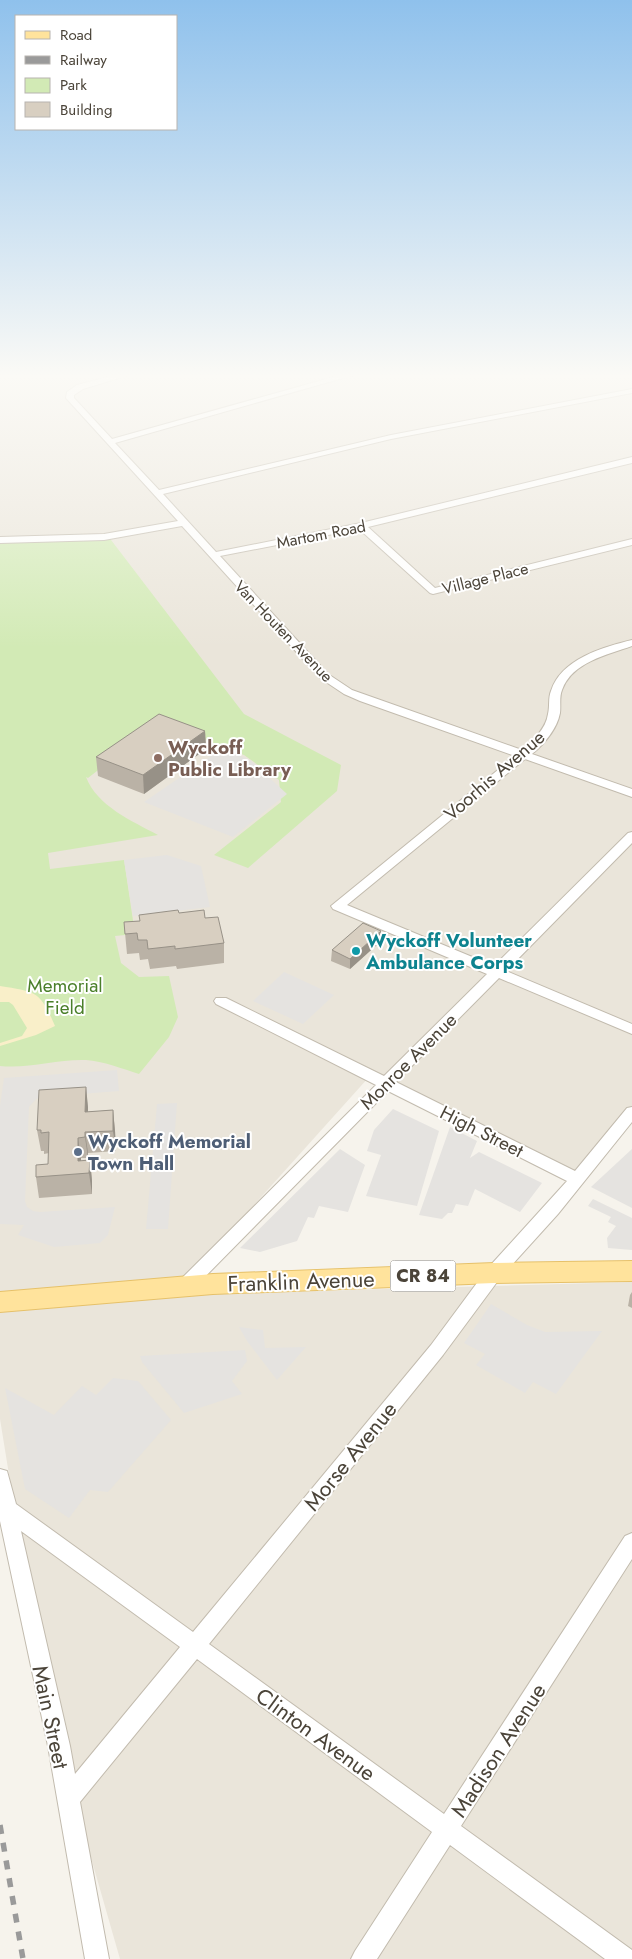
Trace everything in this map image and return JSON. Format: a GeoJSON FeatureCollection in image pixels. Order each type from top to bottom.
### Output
{"type":"FeatureCollection","features":[{"type":"Feature","properties":{"kind":"main road","name":"Franklin Avenue"},"geometry":{"type":"LineString","coordinates":[[0,1302],[185,1286],[494,1273],[632,1271]]}},
{"type":"Feature","properties":{"kind":"street","name":"Van Houten Avenue"},"geometry":{"type":"LineString","coordinates":[[131,465],[319,671],[334,684],[364,699],[632,793]]}},
{"type":"Feature","properties":{"kind":"street"},"geometry":{"type":"LineString","coordinates":[[156,493],[272,465]]}},
{"type":"Feature","properties":{"kind":"street","name":"Martom Road"},"geometry":{"type":"LineString","coordinates":[[213,555],[360,526],[610,465]]}},
{"type":"Feature","properties":{"kind":"street"},"geometry":{"type":"LineString","coordinates":[[0,540],[97,537],[183,523]]}},
{"type":"Feature","properties":{"kind":"street","name":"Village Place"},"geometry":{"type":"LineString","coordinates":[[360,526],[433,591],[632,542]]}},
{"type":"Feature","properties":{"kind":"street","name":"Voorhis Avenue"},"geometry":{"type":"LineString","coordinates":[[497,972],[338,906],[533,747],[550,726],[554,714],[556,692],[567,674],[587,659],[632,643]]}},
{"type":"Feature","properties":{"kind":"street","name":"Monroe Avenue"},"geometry":{"type":"LineString","coordinates":[[185,1286],[632,836]]}},
{"type":"Feature","properties":{"kind":"street"},"geometry":{"type":"LineString","coordinates":[[497,972],[632,1029]]}},
{"type":"Feature","properties":{"kind":"street","name":"High Street"},"geometry":{"type":"LineString","coordinates":[[222,1002],[577,1179]]}},
{"type":"Feature","properties":{"kind":"street","name":"Morse Avenue"},"geometry":{"type":"LineString","coordinates":[[68,1800],[437,1350],[494,1273],[552,1210],[632,1112]]}},
{"type":"Feature","properties":{"kind":"street","name":"Main Street"},"geometry":{"type":"LineString","coordinates":[[0,1477],[59,1746],[97,1959]]}},
{"type":"Feature","properties":{"kind":"street","name":"Clinton Avenue"},"geometry":{"type":"LineString","coordinates":[[7,1509],[625,1959]]}},
{"type":"Feature","properties":{"kind":"street","name":"Madison Avenue"},"geometry":{"type":"LineString","coordinates":[[363,1959],[632,1542]]}},
{"type":"Feature","properties":{"kind":"shaded area"},"geometry":{"type":"Polygon","coordinates":[[[0,465],[632,465],[632,1111],[587,1179],[369,1077],[173,1295],[632,1282],[632,1959],[120,1959],[45,1697],[0,1419],[0,465]]]}},
{"type":"Feature","properties":{"kind":"shaded area"},"geometry":{"type":"Polygon","coordinates":[[[223,748],[251,761],[287,794],[233,837],[144,802],[223,748]]]}},
{"type":"Feature","properties":{"kind":"shaded area"},"geometry":{"type":"Polygon","coordinates":[[[167,855],[201,866],[210,907],[133,916],[124,860],[167,855]]]}},
{"type":"Feature","properties":{"kind":"shaded area"},"geometry":{"type":"Polygon","coordinates":[[[284,972],[334,995],[303,1024],[253,1001],[284,972]]]}},
{"type":"Feature","properties":{"kind":"shaded area"},"geometry":{"type":"Polygon","coordinates":[[[117,1070],[119,1091],[42,1097],[36,1099],[29,1107],[25,1201],[27,1207],[33,1211],[40,1212],[115,1207],[108,1235],[100,1243],[54,1247],[18,1235],[24,1225],[0,1224],[0,1106],[4,1078],[117,1070]]]}},
{"type":"Feature","properties":{"kind":"shaded area"},"geometry":{"type":"Polygon","coordinates":[[[177,1103],[168,1229],[146,1229],[157,1104],[177,1103]]]}},
{"type":"Feature","properties":{"kind":"shaded area"},"geometry":{"type":"Polygon","coordinates":[[[393,1109],[439,1131],[417,1206],[366,1196],[381,1155],[367,1151],[374,1130],[393,1109]]]}},
{"type":"Feature","properties":{"kind":"shaded area"},"geometry":{"type":"Polygon","coordinates":[[[450,1127],[477,1141],[470,1158],[479,1152],[542,1183],[520,1212],[475,1189],[468,1206],[456,1204],[452,1213],[448,1213],[442,1219],[419,1215],[450,1127]]]}},
{"type":"Feature","properties":{"kind":"shaded area"},"geometry":{"type":"Polygon","coordinates":[[[340,1149],[365,1165],[348,1212],[319,1206],[314,1218],[308,1217],[297,1241],[260,1252],[240,1248],[340,1149]]]}},
{"type":"Feature","properties":{"kind":"shaded area"},"geometry":{"type":"Polygon","coordinates":[[[632,1149],[632,1208],[591,1187],[632,1149]]]}},
{"type":"Feature","properties":{"kind":"shaded area"},"geometry":{"type":"Polygon","coordinates":[[[593,1199],[632,1218],[632,1250],[608,1248],[607,1238],[616,1226],[608,1222],[611,1217],[588,1206],[593,1199]]]}},
{"type":"Feature","properties":{"kind":"shaded area"},"geometry":{"type":"Polygon","coordinates":[[[491,1304],[527,1325],[545,1332],[602,1331],[556,1394],[533,1382],[525,1393],[476,1365],[485,1354],[464,1343],[491,1304]]]}},
{"type":"Feature","properties":{"kind":"shaded area"},"geometry":{"type":"Polygon","coordinates":[[[239,1327],[263,1330],[265,1348],[306,1347],[277,1380],[247,1341],[239,1327]]]}},
{"type":"Feature","properties":{"kind":"shaded area"},"geometry":{"type":"Polygon","coordinates":[[[245,1350],[247,1361],[232,1381],[242,1394],[184,1413],[142,1362],[140,1356],[245,1350]]]}},
{"type":"Feature","properties":{"kind":"shaded area"},"geometry":{"type":"Polygon","coordinates":[[[113,1378],[138,1381],[171,1420],[108,1492],[90,1490],[69,1518],[25,1489],[5,1388],[54,1415],[82,1386],[96,1395],[113,1378]]]}},
{"type":"Feature","properties":{"kind":"green space","name":"Memorial Field"},"geometry":{"type":"Polygon","coordinates":[[[108,536],[244,714],[341,765],[337,791],[248,868],[214,855],[281,802],[279,780],[244,755],[160,722],[88,778],[86,777],[98,796],[116,812],[158,835],[48,853],[50,869],[124,860],[135,934],[115,936],[121,963],[139,977],[169,976],[178,1017],[169,1037],[139,1074],[86,1060],[11,1067],[0,1066],[0,540],[108,536]]]}},
{"type":"Feature","properties":{"kind":"sand"},"geometry":{"type":"Polygon","coordinates":[[[0,986],[36,995],[45,1006],[55,1026],[36,1035],[0,1046],[0,1043],[22,1036],[27,1028],[13,1005],[9,1002],[0,1002],[0,986]]]}},
{"type":"Feature","properties":{"kind":"building"},"geometry":{"type":"Polygon","coordinates":[[[159,714],[205,731],[143,775],[96,757],[159,714]]]}},
{"type":"Feature","properties":{"kind":"building"},"geometry":{"type":"Polygon","coordinates":[[[178,910],[179,913],[204,910],[205,918],[218,917],[224,943],[175,949],[175,946],[148,949],[147,940],[138,940],[137,933],[125,934],[124,922],[140,921],[139,915],[178,910]]]}},
{"type":"Feature","properties":{"kind":"building"},"geometry":{"type":"Polygon","coordinates":[[[363,923],[381,931],[350,959],[332,950],[363,923]]]}},
{"type":"Feature","properties":{"kind":"building"},"geometry":{"type":"Polygon","coordinates":[[[86,1087],[85,1112],[113,1110],[113,1131],[85,1132],[85,1137],[78,1138],[78,1161],[90,1160],[89,1173],[36,1177],[36,1165],[48,1164],[49,1132],[41,1133],[41,1130],[37,1130],[39,1090],[86,1087]]]}},
{"type":"Feature","properties":{"kind":"railway"},"geometry":{"type":"LineString","coordinates":[[0,1825],[23,1959]]}},
{"type":"Feature","properties":{"kind":"place","name":"Wyckoff Public Library"},"geometry":{"type":"Point","coordinates":[158,758]}},
{"type":"Feature","properties":{"kind":"place","name":"Wyckoff Volunteer Ambulance Corps"},"geometry":{"type":"Point","coordinates":[356,951]}},
{"type":"Feature","properties":{"kind":"place","name":"Wyckoff Memorial Town Hall"},"geometry":{"type":"Point","coordinates":[78,1152]}}]}
